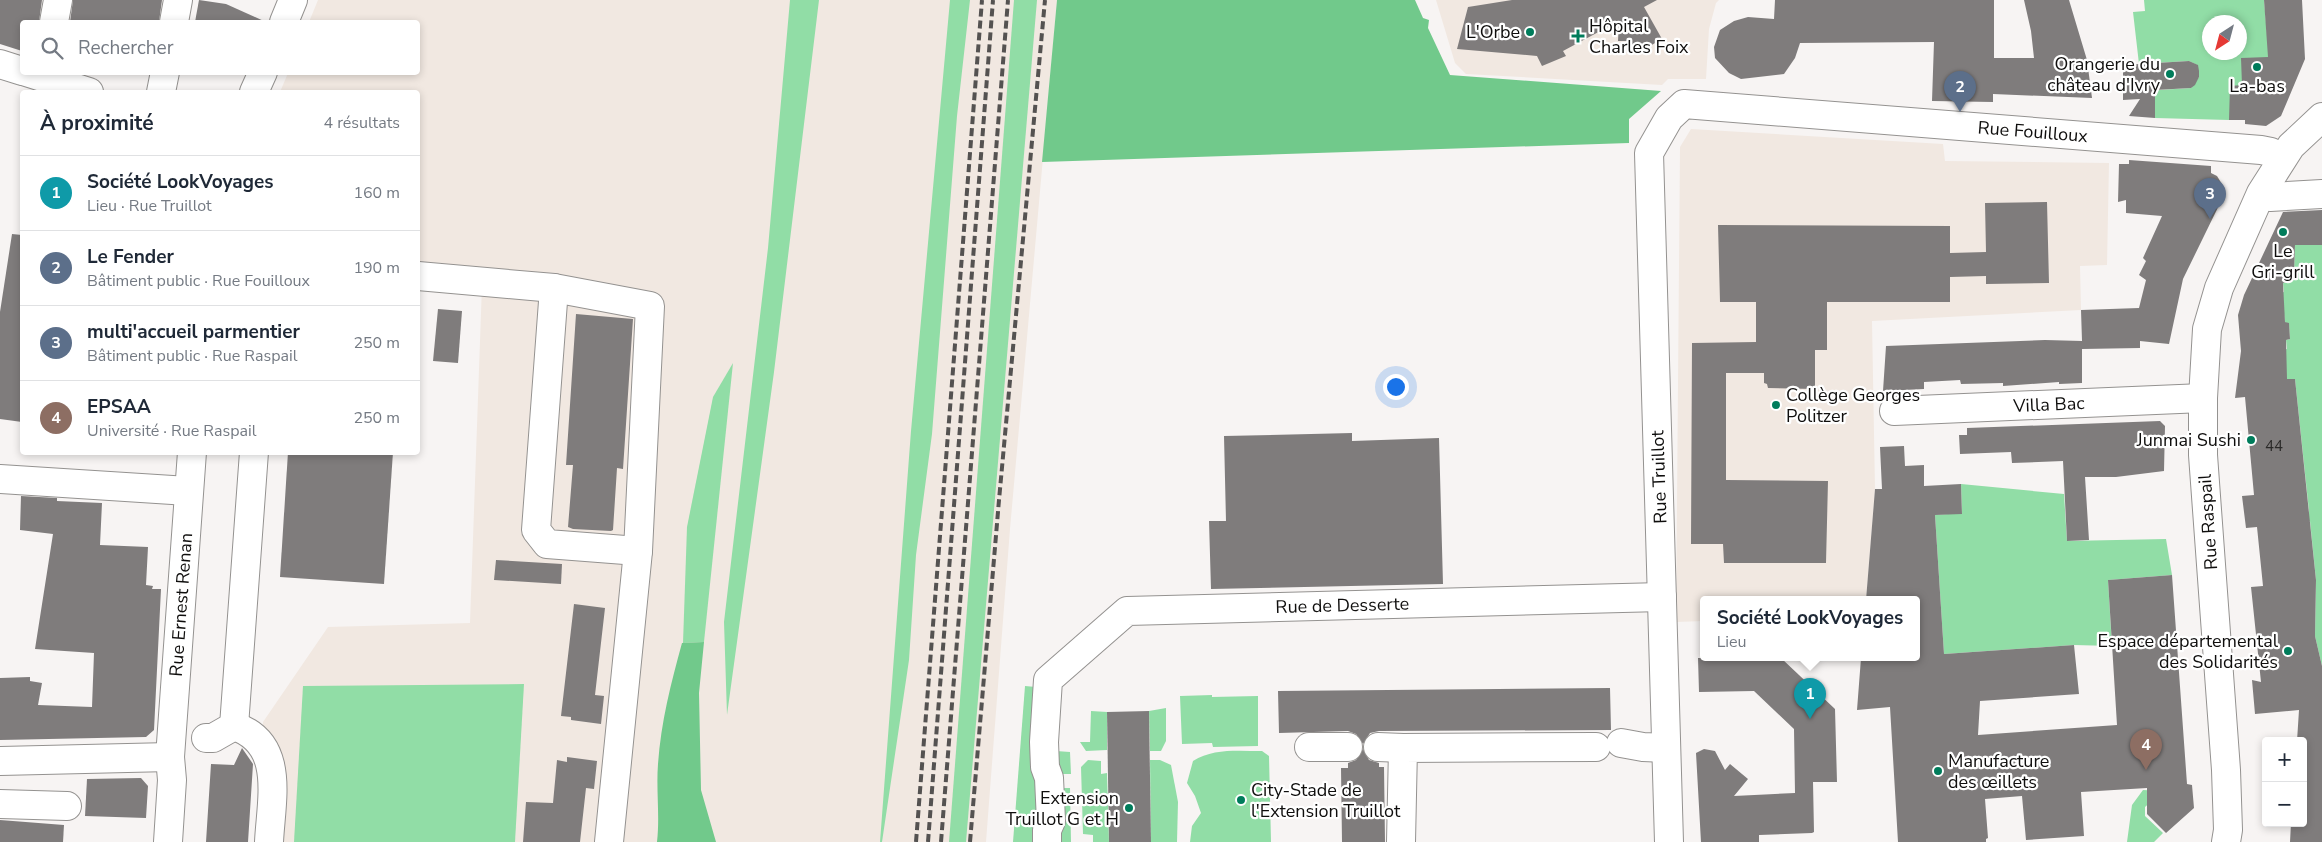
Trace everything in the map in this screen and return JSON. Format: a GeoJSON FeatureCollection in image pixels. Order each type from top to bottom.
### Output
{"type":"FeatureCollection","features":[{"type":"Feature","properties":{"kind":"street"},"geometry":{"type":"LineString","coordinates":[[54,20],[58,0]]}},
{"type":"Feature","properties":{"kind":"street"},"geometry":{"type":"LineString","coordinates":[[174,20],[178,0]]}},
{"type":"Feature","properties":{"kind":"street"},"geometry":{"type":"LineString","coordinates":[[285,20],[293,0]]}},
{"type":"Feature","properties":{"kind":"street"},"geometry":{"type":"LineString","coordinates":[[0,64],[20,70]]}},
{"type":"Feature","properties":{"kind":"street"},"geometry":{"type":"LineString","coordinates":[[38,75],[83,90]]}},
{"type":"Feature","properties":{"kind":"street"},"geometry":{"type":"LineString","coordinates":[[161,90],[164,75]]}},
{"type":"Feature","properties":{"kind":"street"},"geometry":{"type":"LineString","coordinates":[[255,90],[262,75]]}},
{"type":"Feature","properties":{"kind":"street","name":"Rue Fouilloux"},"geometry":{"type":"LineString","coordinates":[[1670,118],[1684,104],[2261,150],[2271,152],[2282,158]]}},
{"type":"Feature","properties":{"kind":"street","name":"Rue Raspail"},"geometry":{"type":"LineString","coordinates":[[2226,842],[2228,830],[2226,760],[2198,398],[2210,316],[2219,288],[2282,158],[2313,124],[2322,117]]}},
{"type":"Feature","properties":{"kind":"street","name":"Rue Truillot"},"geometry":{"type":"LineString","coordinates":[[1669,842],[1650,153],[1670,118]]}},
{"type":"Feature","properties":{"kind":"street"},"geometry":{"type":"LineString","coordinates":[[2264,197],[2322,194]]}},
{"type":"Feature","properties":{"kind":"street"},"geometry":{"type":"LineString","coordinates":[[420,276],[554,288],[650,306],[638,551],[609,842]]}},
{"type":"Feature","properties":{"kind":"street"},"geometry":{"type":"LineString","coordinates":[[554,288],[536,530],[547,544],[638,551]]}},
{"type":"Feature","properties":{"kind":"street"},"geometry":{"type":"LineString","coordinates":[[2198,398],[2192,432],[2216,790],[2214,842]]}},
{"type":"Feature","properties":{"kind":"street","name":"Villa Bac"},"geometry":{"type":"LineString","coordinates":[[1894,411],[2198,398]]}},
{"type":"Feature","properties":{"kind":"street","name":"Rue Ernest Renan"},"geometry":{"type":"LineString","coordinates":[[168,842],[172,780],[170,757],[192,455]]}},
{"type":"Feature","properties":{"kind":"street"},"geometry":{"type":"LineString","coordinates":[[234,726],[254,455]]}},
{"type":"Feature","properties":{"kind":"street"},"geometry":{"type":"LineString","coordinates":[[0,479],[188,491]]}},
{"type":"Feature","properties":{"kind":"street","name":"Rue de Desserte"},"geometry":{"type":"LineString","coordinates":[[1047,842],[1047,830],[1051,821],[1049,778],[1045,767],[1044,742],[1048,680],[1127,611],[1662,597]]}},
{"type":"Feature","properties":{"kind":"street"},"geometry":{"type":"LineString","coordinates":[[206,738],[213,738],[234,726],[247,730],[260,742],[271,763],[269,842]]}},
{"type":"Feature","properties":{"kind":"street"},"geometry":{"type":"LineString","coordinates":[[1402,842],[1391,747],[1608,745],[1666,748]]}},
{"type":"Feature","properties":{"kind":"street"},"geometry":{"type":"LineString","coordinates":[[1309,747],[1348,747]]}},
{"type":"Feature","properties":{"kind":"street"},"geometry":{"type":"LineString","coordinates":[[0,761],[170,757]]}},
{"type":"Feature","properties":{"kind":"street"},"geometry":{"type":"LineString","coordinates":[[0,804],[67,806]]}},
{"type":"Feature","properties":{"kind":"shaded area"},"geometry":{"type":"Polygon","coordinates":[[[318,0],[1057,0],[1010,529],[986,842],[258,842],[263,722],[328,627],[470,623],[482,285],[420,282],[420,90],[281,90],[287,75],[420,75],[420,20],[310,20],[318,0]]]}},
{"type":"Feature","properties":{"kind":"shaded area","name":"Hôpital Charles Foix"},"geometry":{"type":"Polygon","coordinates":[[[1436,0],[1719,0],[1716,3],[1709,29],[1706,79],[1668,79],[1662,85],[1466,74],[1455,63],[1436,0]]]}},
{"type":"Feature","properties":{"kind":"shaded area","name":"Collège Georges Politzer"},"geometry":{"type":"Polygon","coordinates":[[[1691,129],[1943,144],[1945,161],[2109,163],[2107,265],[2080,266],[2081,310],[1872,321],[1875,489],[1866,596],[1700,596],[1700,621],[1676,622],[1680,147],[1691,129]]]}},
{"type":"Feature","properties":{"kind":"green space"},"geometry":{"type":"Polygon","coordinates":[[[790,0],[819,0],[774,372],[727,715],[724,622],[768,248],[790,0]]]}},
{"type":"Feature","properties":{"kind":"green space"},"geometry":{"type":"Polygon","coordinates":[[[950,0],[970,0],[957,116],[932,434],[916,555],[909,660],[882,842],[880,842],[911,431],[950,0]]]}},
{"type":"Feature","properties":{"kind":"green space"},"geometry":{"type":"Polygon","coordinates":[[[1014,0],[1037,0],[966,842],[949,842],[1014,0]]]}},
{"type":"Feature","properties":{"kind":"green space"},"geometry":{"type":"Polygon","coordinates":[[[1057,0],[1415,0],[1423,18],[1429,20],[1428,28],[1450,75],[1661,91],[1629,119],[1629,143],[1042,162],[1057,0]]]}},
{"type":"Feature","properties":{"kind":"green space"},"geometry":{"type":"Polygon","coordinates":[[[2144,0],[2264,0],[2269,57],[2242,85],[2229,120],[2155,118],[2155,104],[2143,103],[2142,91],[2191,88],[2199,77],[2197,65],[2189,61],[2139,64],[2133,12],[2145,11],[2144,0]]]}},
{"type":"Feature","properties":{"kind":"green space"},"geometry":{"type":"Polygon","coordinates":[[[2295,245],[2322,245],[2322,666],[2315,636],[2316,580],[2310,521],[2306,521],[2309,511],[2295,379],[2280,380],[2278,351],[2287,349],[2286,340],[2290,339],[2289,324],[2285,322],[2284,314],[2274,294],[2284,292],[2283,283],[2287,282],[2287,273],[2294,272],[2295,245]]]}},
{"type":"Feature","properties":{"kind":"green space"},"geometry":{"type":"Polygon","coordinates":[[[733,363],[704,642],[683,643],[687,527],[713,397],[733,363]]]}},
{"type":"Feature","properties":{"kind":"green space"},"geometry":{"type":"Polygon","coordinates":[[[1961,484],[2064,494],[2067,541],[2166,539],[2172,575],[2108,580],[2112,646],[2074,645],[1944,654],[1935,515],[1962,513],[1961,484]]]}},
{"type":"Feature","properties":{"kind":"green space"},"geometry":{"type":"Polygon","coordinates":[[[704,642],[699,693],[701,790],[716,842],[657,842],[658,764],[661,733],[670,688],[682,643],[704,642]]]}},
{"type":"Feature","properties":{"kind":"green space"},"geometry":{"type":"Polygon","coordinates":[[[524,684],[515,842],[294,842],[303,686],[524,684]]]}},
{"type":"Feature","properties":{"kind":"green space"},"geometry":{"type":"Polygon","coordinates":[[[1025,686],[1036,687],[1038,842],[1013,842],[1025,686]]]}},
{"type":"Feature","properties":{"kind":"green space"},"geometry":{"type":"Polygon","coordinates":[[[1212,695],[1212,697],[1258,696],[1258,746],[1213,747],[1212,743],[1182,744],[1180,696],[1212,695]]]}},
{"type":"Feature","properties":{"kind":"green space"},"geometry":{"type":"Polygon","coordinates":[[[1166,708],[1166,741],[1161,751],[1150,751],[1149,711],[1166,708]]]}},
{"type":"Feature","properties":{"kind":"green space"},"geometry":{"type":"Polygon","coordinates":[[[1091,711],[1107,712],[1107,750],[1086,751],[1080,742],[1090,742],[1091,711]]]}},
{"type":"Feature","properties":{"kind":"green space"},"geometry":{"type":"Polygon","coordinates":[[[1056,751],[1070,752],[1071,774],[1060,774],[1060,788],[1070,788],[1071,842],[1058,842],[1056,751]]]}},
{"type":"Feature","properties":{"kind":"green space","name":"City-Stade de l'Extension Truillot"},"geometry":{"type":"Polygon","coordinates":[[[1262,751],[1269,756],[1271,842],[1190,842],[1192,826],[1201,813],[1195,796],[1187,783],[1193,761],[1217,752],[1262,751]]]}},
{"type":"Feature","properties":{"kind":"green space"},"geometry":{"type":"Polygon","coordinates":[[[1088,760],[1101,761],[1101,774],[1107,773],[1109,842],[1093,842],[1093,835],[1083,834],[1081,767],[1088,760]]]}},
{"type":"Feature","properties":{"kind":"green space"},"geometry":{"type":"Polygon","coordinates":[[[1150,760],[1160,760],[1171,765],[1178,802],[1177,842],[1151,842],[1150,760]]]}},
{"type":"Feature","properties":{"kind":"green space"},"geometry":{"type":"Polygon","coordinates":[[[2143,790],[2163,791],[2145,807],[2145,816],[2163,833],[2154,842],[2127,842],[2132,805],[2143,790]]]}},
{"type":"Feature","properties":{"kind":"building"},"geometry":{"type":"Polygon","coordinates":[[[0,0],[42,0],[39,20],[20,20],[20,50],[0,44],[0,0]]]}},
{"type":"Feature","properties":{"kind":"building"},"geometry":{"type":"Polygon","coordinates":[[[73,0],[162,0],[159,20],[70,20],[73,0]]]}},
{"type":"Feature","properties":{"kind":"building"},"geometry":{"type":"Polygon","coordinates":[[[199,0],[226,4],[262,20],[195,20],[199,0]]]}},
{"type":"Feature","properties":{"kind":"building","name":"L'Orbe"},"geometry":{"type":"Polygon","coordinates":[[[1512,0],[1657,0],[1644,7],[1662,39],[1638,53],[1630,41],[1618,41],[1619,21],[1563,51],[1566,56],[1542,66],[1537,56],[1457,49],[1468,7],[1512,0]]]}},
{"type":"Feature","properties":{"kind":"building"},"geometry":{"type":"Polygon","coordinates":[[[1775,0],[1994,0],[1994,58],[2034,58],[2031,31],[2024,0],[2069,0],[2087,60],[2092,98],[1993,94],[1993,102],[1932,101],[1934,42],[1800,43],[1795,58],[1784,74],[1741,79],[1729,73],[1715,58],[1714,47],[1720,30],[1734,21],[1748,17],[1774,19],[1775,0]]]}},
{"type":"Feature","properties":{"kind":"building"},"geometry":{"type":"Polygon","coordinates":[[[2264,0],[2302,0],[2305,59],[2281,116],[2266,126],[2245,124],[2245,120],[2229,120],[2230,86],[2242,85],[2241,60],[2247,60],[2247,58],[2268,57],[2264,0]]]}},
{"type":"Feature","properties":{"kind":"building"},"geometry":{"type":"Polygon","coordinates":[[[2189,61],[2198,65],[2199,77],[2195,85],[2191,88],[2155,90],[2155,118],[2129,116],[2140,99],[2123,100],[2123,65],[2189,61]]]}},
{"type":"Feature","properties":{"kind":"building"},"geometry":{"type":"Polygon","coordinates":[[[2129,160],[2211,166],[2211,173],[2217,176],[2225,189],[2225,193],[2183,279],[2169,344],[2140,341],[2140,348],[2082,349],[2082,383],[2059,384],[2059,382],[2003,386],[2003,383],[1961,384],[1960,380],[1924,382],[1924,389],[1883,391],[1886,346],[2045,340],[2082,341],[2081,310],[2139,308],[2146,280],[2139,275],[2146,261],[2143,258],[2162,216],[2126,213],[2126,200],[2118,202],[2119,164],[2129,164],[2129,160]]]}},
{"type":"Feature","properties":{"kind":"building"},"geometry":{"type":"Polygon","coordinates":[[[2047,202],[2049,283],[1986,284],[1986,276],[1950,277],[1950,302],[1827,302],[1827,350],[1815,350],[1815,389],[1768,388],[1767,384],[1764,383],[1764,373],[1726,373],[1726,480],[1828,481],[1826,563],[1724,563],[1723,544],[1691,544],[1692,343],[1756,342],[1756,302],[1720,302],[1718,225],[1950,226],[1950,253],[1986,252],[1985,203],[2047,202]]]}},
{"type":"Feature","properties":{"kind":"building"},"geometry":{"type":"Polygon","coordinates":[[[2322,210],[2322,245],[2295,245],[2294,273],[2287,273],[2287,282],[2283,283],[2285,322],[2289,323],[2290,339],[2286,340],[2287,379],[2295,379],[2316,580],[2315,636],[2322,666],[2322,842],[2290,842],[2291,827],[2307,827],[2307,737],[2297,737],[2299,710],[2255,714],[2252,680],[2261,682],[2251,587],[2263,586],[2257,527],[2246,528],[2242,496],[2254,495],[2245,397],[2235,398],[2241,351],[2238,315],[2244,295],[2283,212],[2322,210]]]}},
{"type":"Feature","properties":{"kind":"building"},"geometry":{"type":"Polygon","coordinates":[[[12,234],[20,235],[20,422],[0,419],[0,312],[12,234]]]}},
{"type":"Feature","properties":{"kind":"building"},"geometry":{"type":"Polygon","coordinates":[[[438,309],[462,311],[458,363],[433,361],[438,309]]]}},
{"type":"Feature","properties":{"kind":"building"},"geometry":{"type":"Polygon","coordinates":[[[576,314],[633,319],[623,469],[617,468],[613,530],[611,531],[573,529],[568,527],[573,465],[566,465],[576,314]]]}},
{"type":"Feature","properties":{"kind":"building"},"geometry":{"type":"Polygon","coordinates":[[[2160,421],[2165,426],[2164,471],[2116,477],[2085,477],[2089,540],[2067,541],[2063,461],[2012,463],[2011,452],[1960,454],[1959,435],[1967,435],[1967,428],[2160,421]]]}},
{"type":"Feature","properties":{"kind":"building"},"geometry":{"type":"Polygon","coordinates":[[[1352,433],[1352,441],[1439,438],[1443,584],[1211,589],[1209,521],[1226,521],[1224,436],[1352,433]]]}},
{"type":"Feature","properties":{"kind":"building"},"geometry":{"type":"Polygon","coordinates":[[[1904,446],[1905,466],[1924,465],[1924,486],[1961,484],[1962,514],[1935,515],[1944,654],[2074,645],[2079,694],[1980,701],[1978,735],[2117,725],[2108,580],[2172,575],[2187,784],[2192,785],[2194,808],[2166,833],[2147,814],[2147,788],[2081,792],[2084,836],[2026,840],[2022,796],[1985,799],[1988,838],[1986,842],[1898,842],[1890,707],[1857,710],[1861,661],[1920,661],[1920,596],[1866,596],[1875,489],[1882,489],[1880,447],[1904,446]]]}},
{"type":"Feature","properties":{"kind":"building"},"geometry":{"type":"Polygon","coordinates":[[[288,455],[393,455],[384,584],[280,577],[288,455]]]}},
{"type":"Feature","properties":{"kind":"building"},"geometry":{"type":"Polygon","coordinates":[[[21,496],[57,498],[57,501],[102,503],[100,545],[148,547],[146,585],[153,586],[152,589],[161,589],[154,730],[146,737],[0,740],[0,678],[30,677],[30,681],[42,683],[38,705],[92,707],[94,653],[35,649],[53,534],[20,530],[21,496]]]}},
{"type":"Feature","properties":{"kind":"building"},"geometry":{"type":"Polygon","coordinates":[[[496,560],[562,564],[561,584],[494,580],[496,560]]]}},
{"type":"Feature","properties":{"kind":"building"},"geometry":{"type":"Polygon","coordinates":[[[574,604],[605,608],[595,695],[604,696],[601,724],[571,720],[571,717],[561,716],[574,604]]]}},
{"type":"Feature","properties":{"kind":"building"},"geometry":{"type":"Polygon","coordinates":[[[1698,658],[1700,658],[1700,661],[1784,661],[1835,709],[1837,782],[1813,782],[1814,832],[1759,835],[1759,842],[1701,842],[1696,753],[1704,749],[1715,751],[1725,770],[1730,764],[1748,779],[1734,796],[1795,793],[1794,729],[1754,691],[1699,692],[1698,658]]]}},
{"type":"Feature","properties":{"kind":"building"},"geometry":{"type":"Polygon","coordinates":[[[1610,688],[1611,730],[1379,731],[1370,733],[1363,744],[1356,734],[1348,731],[1279,733],[1278,691],[1610,688]]]}},
{"type":"Feature","properties":{"kind":"building","name":"Extension Truillot G et H"},"geometry":{"type":"Polygon","coordinates":[[[1149,711],[1151,842],[1109,842],[1107,712],[1149,711]]]}},
{"type":"Feature","properties":{"kind":"building"},"geometry":{"type":"Polygon","coordinates":[[[242,748],[253,764],[248,842],[206,842],[211,764],[234,765],[242,748]]]}},
{"type":"Feature","properties":{"kind":"building"},"geometry":{"type":"Polygon","coordinates":[[[1363,749],[1369,760],[1379,763],[1379,767],[1384,767],[1385,842],[1342,842],[1341,768],[1348,768],[1348,763],[1356,760],[1363,749]]]}},
{"type":"Feature","properties":{"kind":"building"},"geometry":{"type":"Polygon","coordinates":[[[567,757],[597,761],[594,789],[586,788],[580,842],[523,842],[526,802],[553,803],[557,760],[567,762],[567,757]]]}},
{"type":"Feature","properties":{"kind":"building"},"geometry":{"type":"Polygon","coordinates":[[[141,778],[148,786],[146,818],[85,816],[87,779],[141,778]]]}},
{"type":"Feature","properties":{"kind":"building"},"geometry":{"type":"Polygon","coordinates":[[[0,820],[64,825],[63,842],[0,842],[0,820]]]}},
{"type":"Feature","properties":{"kind":"railway"},"geometry":{"type":"LineString","coordinates":[[916,842],[982,0]]}},
{"type":"Feature","properties":{"kind":"railway"},"geometry":{"type":"LineString","coordinates":[[928,842],[993,0]]}},
{"type":"Feature","properties":{"kind":"railway"},"geometry":{"type":"LineString","coordinates":[[941,842],[1008,0]]}},
{"type":"Feature","properties":{"kind":"railway"},"geometry":{"type":"LineString","coordinates":[[970,842],[1045,0]]}},
{"type":"Feature","properties":{"kind":"place","name":"L'Orbe"},"geometry":{"type":"Point","coordinates":[1530,32]}},
{"type":"Feature","properties":{"kind":"place","name":"Hôpital Charles Foix"},"geometry":{"type":"Point","coordinates":[1578,36]}},
{"type":"Feature","properties":{"kind":"place","name":"La-bas"},"geometry":{"type":"Point","coordinates":[2257,67]}},
{"type":"Feature","properties":{"kind":"place","name":"Orangerie du château d'Ivry"},"geometry":{"type":"Point","coordinates":[2170,74]}},
{"type":"Feature","properties":{"kind":"place","name":"Le Fender"},"geometry":{"type":"Point","coordinates":[1960,112]}},
{"type":"Feature","properties":{"kind":"place","name":"multi'accueil parmentier"},"geometry":{"type":"Point","coordinates":[2210,219]}},
{"type":"Feature","properties":{"kind":"place","name":"Le Gri-grill"},"geometry":{"type":"Point","coordinates":[2283,232]}},
{"type":"Feature","properties":{"kind":"place","name":"Collège Georges Politzer"},"geometry":{"type":"Point","coordinates":[1776,405]}},
{"type":"Feature","properties":{"kind":"place","name":"Junmai Sushi"},"geometry":{"type":"Point","coordinates":[2251,440]}},
{"type":"Feature","properties":{"kind":"place","name":"Espace départemental des Solidarités"},"geometry":{"type":"Point","coordinates":[2288,651]}},
{"type":"Feature","properties":{"kind":"place","name":"Société LookVoyages"},"geometry":{"type":"Point","coordinates":[1810,719]}},
{"type":"Feature","properties":{"kind":"place","name":"EPSAA"},"geometry":{"type":"Point","coordinates":[2146,770]}},
{"type":"Feature","properties":{"kind":"place","name":"Manufacture des œillets"},"geometry":{"type":"Point","coordinates":[1938,771]}},
{"type":"Feature","properties":{"kind":"place","name":"City-Stade de l'Extension Truillot"},"geometry":{"type":"Point","coordinates":[1241,800]}},
{"type":"Feature","properties":{"kind":"place","name":"Extension Truillot G et H"},"geometry":{"type":"Point","coordinates":[1129,808]}}]}
